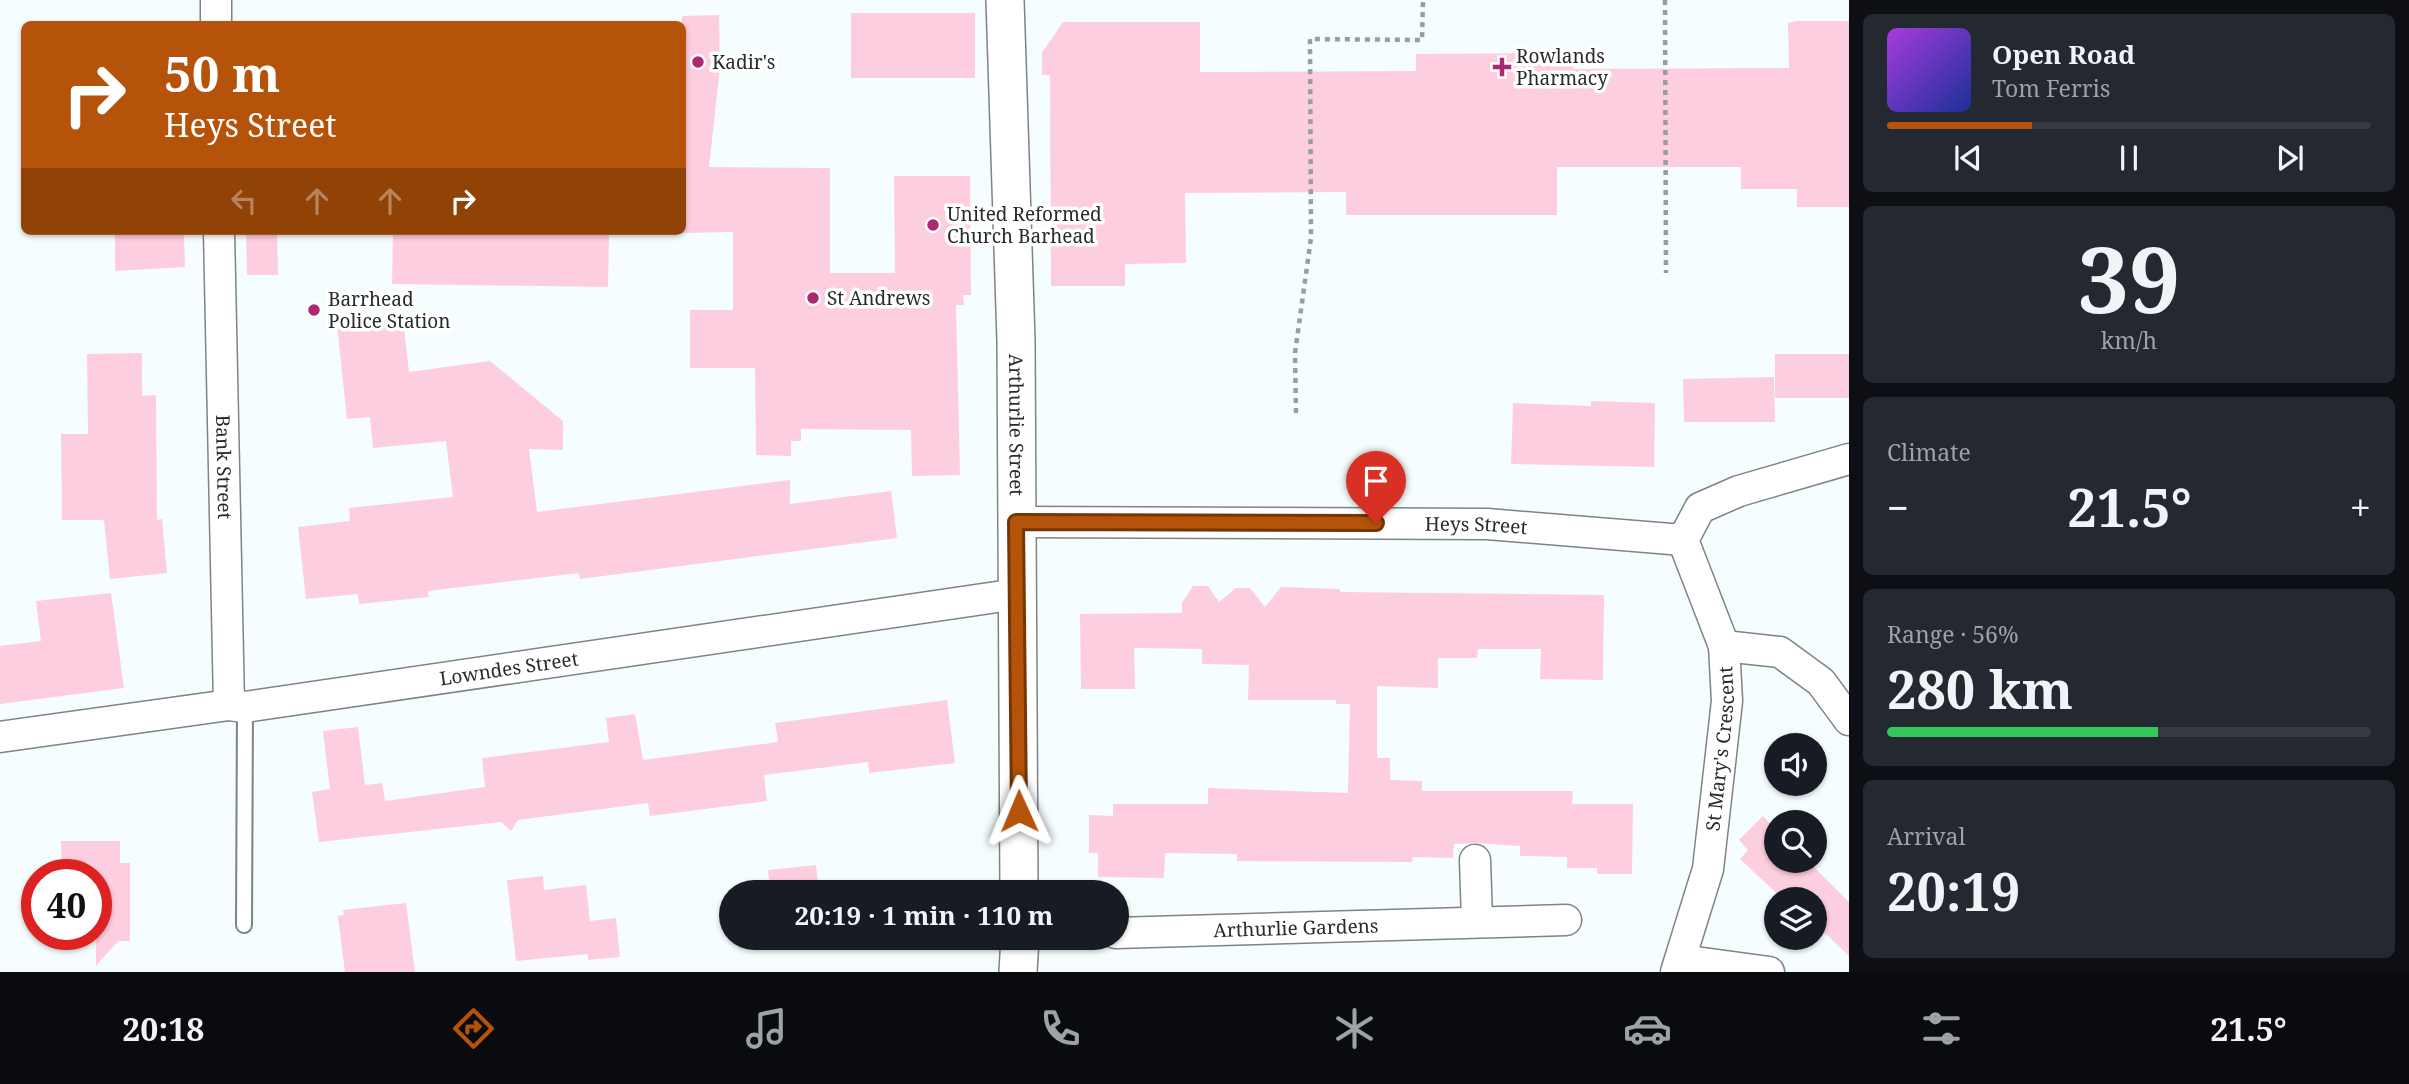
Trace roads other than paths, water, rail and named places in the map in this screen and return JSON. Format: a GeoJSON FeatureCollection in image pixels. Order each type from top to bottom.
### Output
{"type":"FeatureCollection","features":[{"type":"Feature","properties":{"kind":"street"},"geometry":{"type":"LineString","coordinates":[[216,0],[216,21]]}},
{"type":"Feature","properties":{"kind":"street","name":"Arthurlie Street"},"geometry":{"type":"LineString","coordinates":[[1005,0],[1016,341],[1019,880]]}},
{"type":"Feature","properties":{"kind":"street","name":"Bank Street"},"geometry":{"type":"LineString","coordinates":[[219,235],[237,706]]}},
{"type":"Feature","properties":{"kind":"street"},"geometry":{"type":"LineString","coordinates":[[1683,540],[1700,508],[1739,491],[1849,459]]}},
{"type":"Feature","properties":{"kind":"street","name":"Heys Street"},"geometry":{"type":"LineString","coordinates":[[1016,522],[1487,524],[1683,540]]}},
{"type":"Feature","properties":{"kind":"street","name":"St Mary's Crescent"},"geometry":{"type":"LineString","coordinates":[[1683,540],[1724,646],[1727,701],[1708,869],[1678,966],[1766,972]]}},
{"type":"Feature","properties":{"kind":"street","name":"Lowndes Street"},"geometry":{"type":"LineString","coordinates":[[0,737],[237,706],[1017,594]]}},
{"type":"Feature","properties":{"kind":"street"},"geometry":{"type":"LineString","coordinates":[[1724,646],[1780,652],[1821,682],[1849,720]]}},
{"type":"Feature","properties":{"kind":"street"},"geometry":{"type":"LineString","coordinates":[[1475,860],[1478,920]]}},
{"type":"Feature","properties":{"kind":"street","name":"Arthurlie Gardens"},"geometry":{"type":"LineString","coordinates":[[1129,933],[1478,920],[1566,920]]}},
{"type":"Feature","properties":{"kind":"street"},"geometry":{"type":"LineString","coordinates":[[1018,972],[1019,950]]}},
{"type":"Feature","properties":{"kind":"lane"},"geometry":{"type":"LineString","coordinates":[[237,706],[244,925]]}},
{"type":"Feature","properties":{"kind":"place","name":"Kadir's"},"geometry":{"type":"Point","coordinates":[698,62]}},
{"type":"Feature","properties":{"kind":"place","name":"Rowlands Pharmacy"},"geometry":{"type":"Point","coordinates":[1502,67]}},
{"type":"Feature","properties":{"kind":"place","name":"United Reformed Church Barhead"},"geometry":{"type":"Point","coordinates":[933,225]}},
{"type":"Feature","properties":{"kind":"place","name":"St Andrews"},"geometry":{"type":"Point","coordinates":[813,298]}},
{"type":"Feature","properties":{"kind":"place","name":"Barrhead Police Station"},"geometry":{"type":"Point","coordinates":[314,310]}}]}
